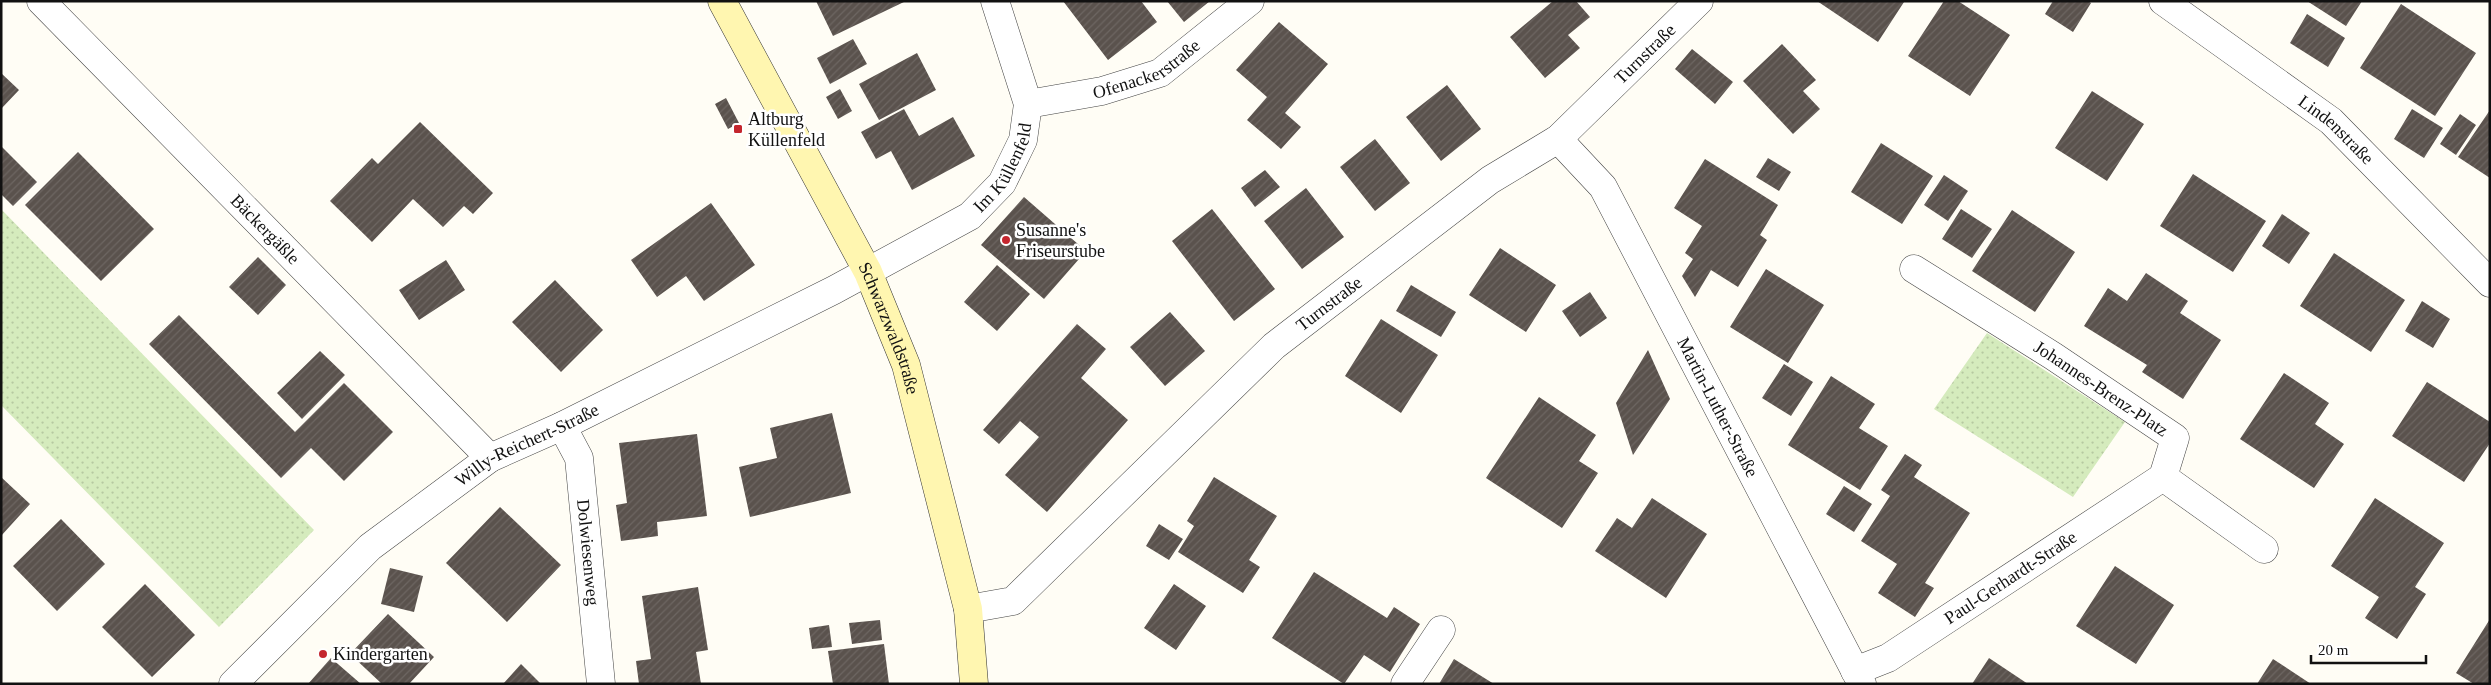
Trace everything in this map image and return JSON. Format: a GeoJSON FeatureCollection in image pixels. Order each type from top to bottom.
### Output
{"type":"FeatureCollection","features":[{"type":"Feature","properties":{"kind":"street","name":"Bäckergäßle"},"geometry":{"type":"LineString","coordinates":[[41,1],[490,458]]}},
{"type":"Feature","properties":{"kind":"street","name":"Schwarzwaldstraße"},"geometry":{"type":"LineString","coordinates":[[722,1],[868,272],[906,365],[968,609],[974,684]]}},
{"type":"Feature","properties":{"kind":"street","name":"Im Küllenfeld"},"geometry":{"type":"LineString","coordinates":[[868,272],[970,216],[1002,183],[1023,140],[1028,104],[995,1]]}},
{"type":"Feature","properties":{"kind":"street","name":"Ofenackerstraße"},"geometry":{"type":"LineString","coordinates":[[1028,104],[1102,91],[1160,72],[1250,1]]}},
{"type":"Feature","properties":{"kind":"street","name":"Turnstraße"},"geometry":{"type":"LineString","coordinates":[[968,609],[1014,601],[1274,346],[1490,180],[1558,139],[1699,1]]}},
{"type":"Feature","properties":{"kind":"street","name":"Lindenstraße"},"geometry":{"type":"LineString","coordinates":[[2163,1],[2331,121],[2490,283]]}},
{"type":"Feature","properties":{"kind":"street","name":"Martin-Luther-Straße"},"geometry":{"type":"LineString","coordinates":[[1558,139],[1603,187],[1860,680]]}},
{"type":"Feature","properties":{"kind":"street","name":"Johannes-Brenz-Platz"},"geometry":{"type":"LineString","coordinates":[[1914,269],[2053,356],[2175,438],[2163,477]]}},
{"type":"Feature","properties":{"kind":"street","name":"Willy-Reichert-Straße"},"geometry":{"type":"LineString","coordinates":[[233,684],[370,547],[490,458],[562,426],[868,272]]}},
{"type":"Feature","properties":{"kind":"street","name":"Dolwiesenweg"},"geometry":{"type":"LineString","coordinates":[[562,426],[579,458],[601,684]]}},
{"type":"Feature","properties":{"kind":"street","name":"Paul-Gerhardt-Straße"},"geometry":{"type":"LineString","coordinates":[[1860,680],[1888,658],[2163,477]]}},
{"type":"Feature","properties":{"kind":"street"},"geometry":{"type":"LineString","coordinates":[[2163,477],[2264,549]]}},
{"type":"Feature","properties":{"kind":"street"},"geometry":{"type":"LineString","coordinates":[[1405,684],[1441,630]]}},
{"type":"Feature","properties":{"kind":"green space"},"geometry":{"type":"Polygon","coordinates":[[[1,209],[314,530],[219,627],[1,405],[1,209]]]}},
{"type":"Feature","properties":{"kind":"green space"},"geometry":{"type":"Polygon","coordinates":[[[1987,333],[2125,422],[2073,497],[1934,409],[1987,333]]]}},
{"type":"Feature","properties":{"kind":"building"},"geometry":{"type":"Polygon","coordinates":[[[816,1],[906,1],[833,36],[816,1]]]}},
{"type":"Feature","properties":{"kind":"building"},"geometry":{"type":"Polygon","coordinates":[[[1063,1],[1141,1],[1157,22],[1108,60],[1063,1]]]}},
{"type":"Feature","properties":{"kind":"building"},"geometry":{"type":"Polygon","coordinates":[[[1167,1],[1210,1],[1184,22],[1167,1]]]}},
{"type":"Feature","properties":{"kind":"building"},"geometry":{"type":"Polygon","coordinates":[[[1553,1],[1576,1],[1590,17],[1568,35],[1580,48],[1545,78],[1510,37],[1553,1]]]}},
{"type":"Feature","properties":{"kind":"building"},"geometry":{"type":"Polygon","coordinates":[[[1817,1],[1903,1],[1904,2],[1878,42],[1817,1]]]}},
{"type":"Feature","properties":{"kind":"building"},"geometry":{"type":"Polygon","coordinates":[[[1944,1],[1958,1],[2010,35],[1970,96],[1908,56],[1944,1]]]}},
{"type":"Feature","properties":{"kind":"building"},"geometry":{"type":"Polygon","coordinates":[[[2053,1],[2088,1],[2091,3],[2073,32],[2045,14],[2053,1]]]}},
{"type":"Feature","properties":{"kind":"building"},"geometry":{"type":"Polygon","coordinates":[[[2307,1],[2362,1],[2346,26],[2307,1]]]}},
{"type":"Feature","properties":{"kind":"building"},"geometry":{"type":"Polygon","coordinates":[[[2401,4],[2476,53],[2435,116],[2360,68],[2401,4]]]}},
{"type":"Feature","properties":{"kind":"building"},"geometry":{"type":"Polygon","coordinates":[[[2307,14],[2345,38],[2328,67],[2290,43],[2307,14]]]}},
{"type":"Feature","properties":{"kind":"building"},"geometry":{"type":"Polygon","coordinates":[[[1279,22],[1328,64],[1285,113],[1301,127],[1281,149],[1247,120],[1267,97],[1236,70],[1279,22]]]}},
{"type":"Feature","properties":{"kind":"building"},"geometry":{"type":"Polygon","coordinates":[[[853,39],[867,64],[830,84],[817,58],[853,39]]]}},
{"type":"Feature","properties":{"kind":"building"},"geometry":{"type":"Polygon","coordinates":[[[1782,44],[1816,80],[1803,91],[1820,109],[1793,134],[1743,81],[1782,44]]]}},
{"type":"Feature","properties":{"kind":"building"},"geometry":{"type":"Polygon","coordinates":[[[1692,49],[1733,82],[1715,104],[1675,69],[1692,49]]]}},
{"type":"Feature","properties":{"kind":"building"},"geometry":{"type":"Polygon","coordinates":[[[917,53],[936,90],[879,120],[859,84],[917,53]]]}},
{"type":"Feature","properties":{"kind":"building"},"geometry":{"type":"Polygon","coordinates":[[[1,73],[19,90],[1,109],[1,73]]]}},
{"type":"Feature","properties":{"kind":"building"},"geometry":{"type":"Polygon","coordinates":[[[1447,85],[1481,129],[1441,161],[1406,117],[1447,85]]]}},
{"type":"Feature","properties":{"kind":"building"},"geometry":{"type":"Polygon","coordinates":[[[840,89],[852,111],[838,119],[826,97],[840,89]]]}},
{"type":"Feature","properties":{"kind":"building"},"geometry":{"type":"Polygon","coordinates":[[[2092,91],[2144,124],[2107,181],[2055,148],[2092,91]]]}},
{"type":"Feature","properties":{"kind":"building"},"geometry":{"type":"Polygon","coordinates":[[[726,98],[739,123],[728,129],[715,104],[726,98]]]}},
{"type":"Feature","properties":{"kind":"building"},"geometry":{"type":"Polygon","coordinates":[[[904,109],[919,136],[953,117],[975,156],[912,190],[891,151],[876,159],[861,132],[904,109]]]}},
{"type":"Feature","properties":{"kind":"building"},"geometry":{"type":"Polygon","coordinates":[[[2412,109],[2443,128],[2424,158],[2394,139],[2412,109]]]}},
{"type":"Feature","properties":{"kind":"building"},"geometry":{"type":"Polygon","coordinates":[[[2490,110],[2490,178],[2458,157],[2490,110]]]}},
{"type":"Feature","properties":{"kind":"building"},"geometry":{"type":"Polygon","coordinates":[[[2460,114],[2476,125],[2456,155],[2440,144],[2460,114]]]}},
{"type":"Feature","properties":{"kind":"building"},"geometry":{"type":"Polygon","coordinates":[[[420,122],[493,193],[473,214],[464,206],[443,227],[413,199],[372,242],[330,201],[372,158],[378,164],[420,122]]]}},
{"type":"Feature","properties":{"kind":"building"},"geometry":{"type":"Polygon","coordinates":[[[1375,139],[1410,183],[1375,211],[1340,167],[1375,139]]]}},
{"type":"Feature","properties":{"kind":"building"},"geometry":{"type":"Polygon","coordinates":[[[1881,143],[1933,176],[1902,224],[1851,192],[1881,143]]]}},
{"type":"Feature","properties":{"kind":"building"},"geometry":{"type":"Polygon","coordinates":[[[1,146],[37,182],[13,206],[1,194],[1,146]]]}},
{"type":"Feature","properties":{"kind":"building"},"geometry":{"type":"Polygon","coordinates":[[[78,152],[154,229],[101,281],[25,205],[78,152]]]}},
{"type":"Feature","properties":{"kind":"building"},"geometry":{"type":"Polygon","coordinates":[[[1768,158],[1791,172],[1779,191],[1756,177],[1768,158]]]}},
{"type":"Feature","properties":{"kind":"building"},"geometry":{"type":"Polygon","coordinates":[[[1705,159],[1778,205],[1760,235],[1767,240],[1738,287],[1711,270],[1695,297],[1682,276],[1693,259],[1685,253],[1702,226],[1674,208],[1705,159]]]}},
{"type":"Feature","properties":{"kind":"building"},"geometry":{"type":"Polygon","coordinates":[[[1265,170],[1280,187],[1255,207],[1241,188],[1265,170]]]}},
{"type":"Feature","properties":{"kind":"building"},"geometry":{"type":"Polygon","coordinates":[[[2193,174],[2266,221],[2233,272],[2160,226],[2193,174]]]}},
{"type":"Feature","properties":{"kind":"building"},"geometry":{"type":"Polygon","coordinates":[[[1944,175],[1968,191],[1948,221],[1924,205],[1944,175]]]}},
{"type":"Feature","properties":{"kind":"building"},"geometry":{"type":"Polygon","coordinates":[[[1306,188],[1344,237],[1302,269],[1264,221],[1306,188]]]}},
{"type":"Feature","properties":{"kind":"building"},"geometry":{"type":"Polygon","coordinates":[[[1024,197],[1086,251],[1044,299],[981,245],[1024,197]]]}},
{"type":"Feature","properties":{"kind":"building"},"geometry":{"type":"Polygon","coordinates":[[[711,203],[755,265],[704,301],[686,276],[657,297],[631,260],[711,203]]]}},
{"type":"Feature","properties":{"kind":"building"},"geometry":{"type":"Polygon","coordinates":[[[1212,209],[1275,289],[1234,321],[1172,241],[1212,209]]]}},
{"type":"Feature","properties":{"kind":"building"},"geometry":{"type":"Polygon","coordinates":[[[1961,209],[1992,229],[1972,258],[1942,239],[1961,209]]]}},
{"type":"Feature","properties":{"kind":"building"},"geometry":{"type":"Polygon","coordinates":[[[2012,210],[2075,252],[2035,312],[1972,271],[2012,210]]]}},
{"type":"Feature","properties":{"kind":"building"},"geometry":{"type":"Polygon","coordinates":[[[2282,214],[2310,233],[2289,264],[2262,246],[2282,214]]]}},
{"type":"Feature","properties":{"kind":"building"},"geometry":{"type":"Polygon","coordinates":[[[1500,248],[1556,285],[1526,332],[1469,295],[1500,248]]]}},
{"type":"Feature","properties":{"kind":"building"},"geometry":{"type":"Polygon","coordinates":[[[2334,253],[2405,300],[2371,352],[2300,306],[2334,253]]]}},
{"type":"Feature","properties":{"kind":"building"},"geometry":{"type":"Polygon","coordinates":[[[258,257],[286,285],[258,315],[229,287],[258,257]]]}},
{"type":"Feature","properties":{"kind":"building"},"geometry":{"type":"Polygon","coordinates":[[[446,260],[465,290],[419,320],[399,290],[446,260]]]}},
{"type":"Feature","properties":{"kind":"building"},"geometry":{"type":"Polygon","coordinates":[[[997,265],[1030,294],[997,331],[964,302],[997,265]]]}},
{"type":"Feature","properties":{"kind":"building"},"geometry":{"type":"Polygon","coordinates":[[[1766,269],[1824,305],[1788,363],[1730,327],[1766,269]]]}},
{"type":"Feature","properties":{"kind":"building"},"geometry":{"type":"Polygon","coordinates":[[[2146,273],[2188,301],[2180,313],[2221,340],[2183,399],[2142,372],[2147,365],[2084,326],[2108,288],[2127,301],[2146,273]]]}},
{"type":"Feature","properties":{"kind":"building"},"geometry":{"type":"Polygon","coordinates":[[[555,280],[603,330],[561,372],[512,322],[555,280]]]}},
{"type":"Feature","properties":{"kind":"building"},"geometry":{"type":"Polygon","coordinates":[[[1411,285],[1456,312],[1441,337],[1396,311],[1411,285]]]}},
{"type":"Feature","properties":{"kind":"building"},"geometry":{"type":"Polygon","coordinates":[[[1590,292],[1607,318],[1580,337],[1562,311],[1590,292]]]}},
{"type":"Feature","properties":{"kind":"building"},"geometry":{"type":"Polygon","coordinates":[[[2422,301],[2450,319],[2433,348],[2405,331],[2422,301]]]}},
{"type":"Feature","properties":{"kind":"building"},"geometry":{"type":"Polygon","coordinates":[[[1170,312],[1205,351],[1165,386],[1130,347],[1170,312]]]}},
{"type":"Feature","properties":{"kind":"building"},"geometry":{"type":"Polygon","coordinates":[[[179,315],[295,432],[344,383],[393,432],[344,481],[311,448],[281,478],[149,344],[179,315]]]}},
{"type":"Feature","properties":{"kind":"building"},"geometry":{"type":"Polygon","coordinates":[[[1381,319],[1438,355],[1401,413],[1345,376],[1381,319]]]}},
{"type":"Feature","properties":{"kind":"building"},"geometry":{"type":"Polygon","coordinates":[[[1077,324],[1106,349],[1081,378],[1128,420],[1047,512],[1005,475],[1039,437],[1020,421],[999,444],[983,430],[1077,324]]]}},
{"type":"Feature","properties":{"kind":"building"},"geometry":{"type":"Polygon","coordinates":[[[1648,350],[1670,399],[1633,455],[1616,403],[1648,350]]]}},
{"type":"Feature","properties":{"kind":"building"},"geometry":{"type":"Polygon","coordinates":[[[320,351],[345,375],[302,419],[277,393],[320,351]]]}},
{"type":"Feature","properties":{"kind":"building"},"geometry":{"type":"Polygon","coordinates":[[[1784,364],[1813,382],[1791,416],[1762,398],[1784,364]]]}},
{"type":"Feature","properties":{"kind":"building"},"geometry":{"type":"Polygon","coordinates":[[[2284,373],[2329,403],[2315,424],[2344,444],[2314,488],[2240,439],[2284,373]]]}},
{"type":"Feature","properties":{"kind":"building"},"geometry":{"type":"Polygon","coordinates":[[[1831,376],[1875,404],[1859,428],[1888,446],[1860,490],[1788,445],[1831,376]]]}},
{"type":"Feature","properties":{"kind":"building"},"geometry":{"type":"Polygon","coordinates":[[[2427,382],[2490,422],[2490,443],[2464,482],[2392,436],[2427,382]]]}},
{"type":"Feature","properties":{"kind":"building"},"geometry":{"type":"Polygon","coordinates":[[[1539,397],[1596,435],[1579,461],[1598,473],[1562,528],[1486,478],[1539,397]]]}},
{"type":"Feature","properties":{"kind":"building"},"geometry":{"type":"Polygon","coordinates":[[[832,413],[851,493],[750,517],[739,467],[777,458],[770,428],[832,413]]]}},
{"type":"Feature","properties":{"kind":"building"},"geometry":{"type":"Polygon","coordinates":[[[697,434],[707,516],[657,522],[658,536],[621,541],[616,505],[627,503],[619,443],[697,434]]]}},
{"type":"Feature","properties":{"kind":"building"},"geometry":{"type":"Polygon","coordinates":[[[1905,454],[1922,465],[1914,477],[1970,513],[1925,583],[1934,588],[1915,617],[1878,593],[1897,564],[1861,541],[1890,496],[1881,490],[1905,454]]]}},
{"type":"Feature","properties":{"kind":"building"},"geometry":{"type":"Polygon","coordinates":[[[1,477],[30,504],[1,536],[1,477]]]}},
{"type":"Feature","properties":{"kind":"building"},"geometry":{"type":"Polygon","coordinates":[[[1214,477],[1277,516],[1249,560],[1260,567],[1243,593],[1178,552],[1194,526],[1187,521],[1214,477]]]}},
{"type":"Feature","properties":{"kind":"building"},"geometry":{"type":"Polygon","coordinates":[[[1844,486],[1872,504],[1854,532],[1826,514],[1844,486]]]}},
{"type":"Feature","properties":{"kind":"building"},"geometry":{"type":"Polygon","coordinates":[[[1652,498],[1707,534],[1666,598],[1595,551],[1617,518],[1632,528],[1652,498]]]}},
{"type":"Feature","properties":{"kind":"building"},"geometry":{"type":"Polygon","coordinates":[[[2375,498],[2444,543],[2415,587],[2426,594],[2397,639],[2365,618],[2379,597],[2331,566],[2375,498]]]}},
{"type":"Feature","properties":{"kind":"building"},"geometry":{"type":"Polygon","coordinates":[[[500,507],[561,565],[507,622],[446,563],[500,507]]]}},
{"type":"Feature","properties":{"kind":"building"},"geometry":{"type":"Polygon","coordinates":[[[61,519],[105,564],[57,611],[13,566],[61,519]]]}},
{"type":"Feature","properties":{"kind":"building"},"geometry":{"type":"Polygon","coordinates":[[[1159,524],[1183,539],[1169,560],[1146,546],[1159,524]]]}},
{"type":"Feature","properties":{"kind":"building"},"geometry":{"type":"Polygon","coordinates":[[[2115,566],[2174,605],[2136,664],[2076,626],[2115,566]]]}},
{"type":"Feature","properties":{"kind":"building"},"geometry":{"type":"Polygon","coordinates":[[[390,568],[423,576],[414,612],[381,604],[390,568]]]}},
{"type":"Feature","properties":{"kind":"building"},"geometry":{"type":"Polygon","coordinates":[[[1314,572],[1387,618],[1394,607],[1420,624],[1390,672],[1364,655],[1344,684],[1272,638],[1314,572]]]}},
{"type":"Feature","properties":{"kind":"building"},"geometry":{"type":"Polygon","coordinates":[[[145,584],[195,635],[152,677],[102,627],[145,584]]]}},
{"type":"Feature","properties":{"kind":"building"},"geometry":{"type":"Polygon","coordinates":[[[1174,584],[1206,606],[1176,650],[1144,628],[1174,584]]]}},
{"type":"Feature","properties":{"kind":"building"},"geometry":{"type":"Polygon","coordinates":[[[698,587],[708,650],[696,652],[701,684],[639,684],[636,661],[651,659],[642,596],[698,587]]]}},
{"type":"Feature","properties":{"kind":"building"},"geometry":{"type":"Polygon","coordinates":[[[388,614],[434,657],[409,684],[382,684],[350,654],[388,614]]]}},
{"type":"Feature","properties":{"kind":"building"},"geometry":{"type":"Polygon","coordinates":[[[2490,619],[2490,684],[2474,684],[2456,673],[2490,619]]]}},
{"type":"Feature","properties":{"kind":"building"},"geometry":{"type":"Polygon","coordinates":[[[880,620],[882,640],[852,644],[849,623],[880,620]]]}},
{"type":"Feature","properties":{"kind":"building"},"geometry":{"type":"Polygon","coordinates":[[[829,625],[832,647],[812,649],[809,628],[829,625]]]}},
{"type":"Feature","properties":{"kind":"building"},"geometry":{"type":"Polygon","coordinates":[[[884,644],[889,684],[833,684],[828,651],[884,644]]]}},
{"type":"Feature","properties":{"kind":"building"},"geometry":{"type":"Polygon","coordinates":[[[331,658],[361,684],[308,684],[331,658]]]}},
{"type":"Feature","properties":{"kind":"building"},"geometry":{"type":"Polygon","coordinates":[[[1989,658],[2028,684],[1972,684],[1989,658]]]}},
{"type":"Feature","properties":{"kind":"building"},"geometry":{"type":"Polygon","coordinates":[[[1454,659],[1494,684],[1439,684],[1454,659]]]}},
{"type":"Feature","properties":{"kind":"building"},"geometry":{"type":"Polygon","coordinates":[[[2273,659],[2311,684],[2257,684],[2273,659]]]}},
{"type":"Feature","properties":{"kind":"building"},"geometry":{"type":"Polygon","coordinates":[[[521,664],[541,684],[503,684],[521,664]]]}},
{"type":"Feature","properties":{"kind":"place","name":"Altburg Küllenfeld"},"geometry":{"type":"Point","coordinates":[738,129]}},
{"type":"Feature","properties":{"kind":"place","name":"Susanne's Friseurstube"},"geometry":{"type":"Point","coordinates":[1006,240]}},
{"type":"Feature","properties":{"kind":"place","name":"Kindergarten"},"geometry":{"type":"Point","coordinates":[323,654]}}]}
